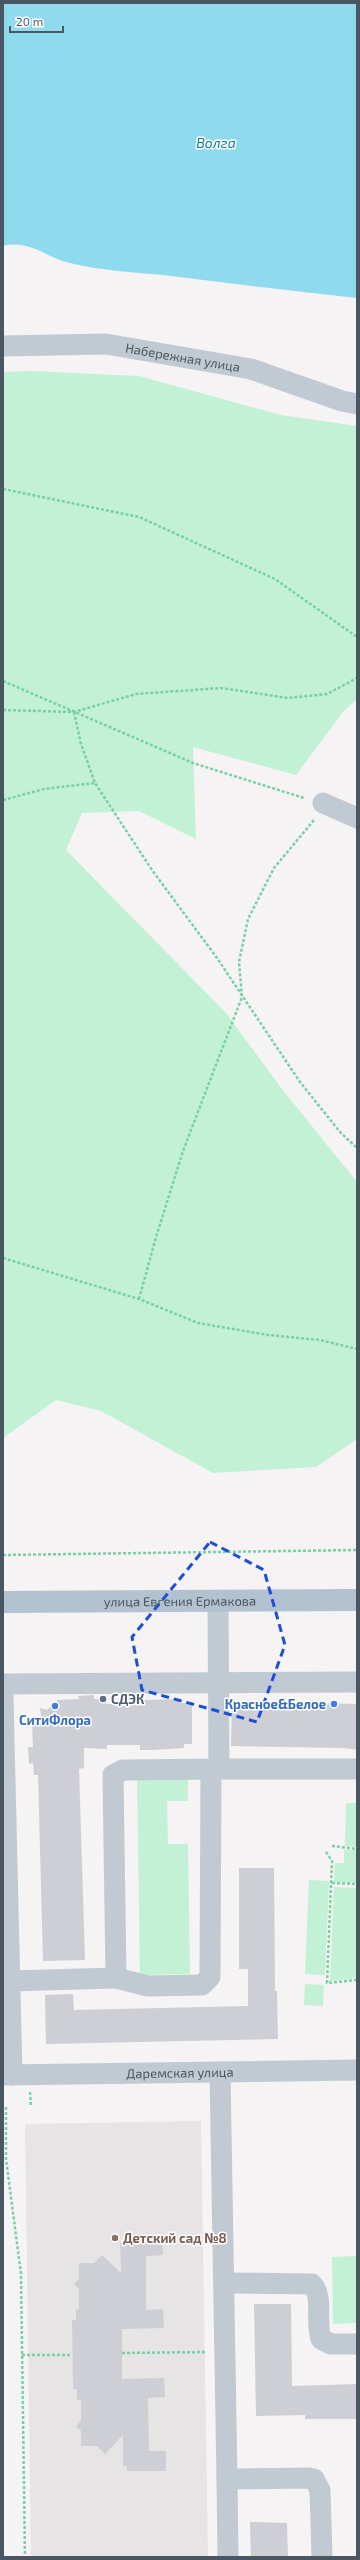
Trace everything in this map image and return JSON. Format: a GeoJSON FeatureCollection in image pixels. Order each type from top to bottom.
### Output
{"type":"FeatureCollection","features":[{"type":"Feature","properties":{"kind":"main road","name":"улица Евгения Ермакова"},"geometry":{"type":"LineString","coordinates":[[3,1602],[357,1600]]}},
{"type":"Feature","properties":{"kind":"street","name":"Набережная улица"},"geometry":{"type":"LineString","coordinates":[[3,346],[106,344],[251,369],[342,401],[357,404]]}},
{"type":"Feature","properties":{"kind":"street"},"geometry":{"type":"LineString","coordinates":[[323,803],[357,818]]}},
{"type":"Feature","properties":{"kind":"street"},"geometry":{"type":"LineString","coordinates":[[10,1981],[116,1978],[148,1986],[202,1985],[210,1977],[218,1682],[218,1601]]}},
{"type":"Feature","properties":{"kind":"street"},"geometry":{"type":"LineString","coordinates":[[3,1684],[357,1682]]}},
{"type":"Feature","properties":{"kind":"street"},"geometry":{"type":"LineString","coordinates":[[3,1697],[10,1981],[8,2075]]}},
{"type":"Feature","properties":{"kind":"street"},"geometry":{"type":"LineString","coordinates":[[116,1978],[113,1775],[123,1770],[357,1769]]}},
{"type":"Feature","properties":{"kind":"street","name":"Даремская улица"},"geometry":{"type":"LineString","coordinates":[[8,2075],[357,2070]]}},
{"type":"Feature","properties":{"kind":"street"},"geometry":{"type":"LineString","coordinates":[[220,2072],[228,2557]]}},
{"type":"Feature","properties":{"kind":"street"},"geometry":{"type":"LineString","coordinates":[[224,2283],[312,2284],[318,2294],[318,2332],[321,2339],[331,2344],[357,2344]]}},
{"type":"Feature","properties":{"kind":"street"},"geometry":{"type":"LineString","coordinates":[[227,2479],[314,2479],[320,2490],[322,2557]]}},
{"type":"Feature","properties":{"kind":"path"},"geometry":{"type":"LineString","coordinates":[[3,488],[139,517],[275,579],[357,637]]}},
{"type":"Feature","properties":{"kind":"path"},"geometry":{"type":"LineString","coordinates":[[3,710],[74,712],[136,694],[221,688],[288,698],[327,694],[357,678]]}},
{"type":"Feature","properties":{"kind":"path"},"geometry":{"type":"LineString","coordinates":[[3,681],[193,763],[323,803],[309,828],[274,868],[248,919],[238,962],[242,997],[183,1151],[156,1237],[139,1299]]}},
{"type":"Feature","properties":{"kind":"path"},"geometry":{"type":"LineString","coordinates":[[74,712],[81,744],[95,783],[152,870],[217,958],[300,1082],[340,1132],[357,1148]]}},
{"type":"Feature","properties":{"kind":"path"},"geometry":{"type":"LineString","coordinates":[[3,800],[44,789],[95,783]]}},
{"type":"Feature","properties":{"kind":"path"},"geometry":{"type":"LineString","coordinates":[[3,1258],[139,1299],[198,1323],[268,1336],[320,1340],[357,1349]]}},
{"type":"Feature","properties":{"kind":"path"},"geometry":{"type":"LineString","coordinates":[[3,1555],[357,1550]]}},
{"type":"Feature","properties":{"kind":"path"},"geometry":{"type":"LineString","coordinates":[[332,1846],[357,1849]]}},
{"type":"Feature","properties":{"kind":"path"},"geometry":{"type":"LineString","coordinates":[[326,1852],[332,1861],[327,1982],[357,1980]]}},
{"type":"Feature","properties":{"kind":"path"},"geometry":{"type":"LineString","coordinates":[[332,1883],[357,1884]]}},
{"type":"Feature","properties":{"kind":"path"},"geometry":{"type":"LineString","coordinates":[[6,2107],[6,2159],[21,2274],[25,2557]]}},
{"type":"Feature","properties":{"kind":"path"},"geometry":{"type":"LineString","coordinates":[[122,2353],[225,2352]]}},
{"type":"Feature","properties":{"kind":"path"},"geometry":{"type":"LineString","coordinates":[[22,2356],[71,2355]]}},
{"type":"Feature","properties":{"kind":"highlighted area"},"geometry":{"type":"Polygon","coordinates":[[[210,1542],[264,1570],[285,1645],[257,1722],[142,1690],[132,1637],[210,1542]]]}},
{"type":"Feature","properties":{"kind":"shaded area","name":"Детский сад №8"},"geometry":{"type":"Polygon","coordinates":[[[201,2121],[208,2557],[31,2557],[25,2124],[201,2121]]]}},
{"type":"Feature","properties":{"kind":"green space"},"geometry":{"type":"Polygon","coordinates":[[[31,371],[139,376],[281,415],[357,426],[357,699],[343,712],[296,775],[193,747],[196,839],[139,811],[82,813],[66,850],[226,1013],[282,1089],[357,1182],[357,1439],[316,1467],[213,1473],[101,1411],[56,1400],[3,1438],[3,372],[31,371]]]}},
{"type":"Feature","properties":{"kind":"green space"},"geometry":{"type":"Polygon","coordinates":[[[188,1776],[188,1801],[167,1801],[168,1844],[188,1844],[190,1974],[140,1975],[137,1777],[188,1776]]]}},
{"type":"Feature","properties":{"kind":"green space"},"geometry":{"type":"Polygon","coordinates":[[[346,1803],[357,1803],[357,1847],[345,1846],[346,1803]]]}},
{"type":"Feature","properties":{"kind":"green space"},"geometry":{"type":"Polygon","coordinates":[[[344,1850],[357,1850],[357,1883],[334,1882],[335,1863],[344,1863],[344,1850]]]}},
{"type":"Feature","properties":{"kind":"green space"},"geometry":{"type":"Polygon","coordinates":[[[309,1880],[329,1881],[325,1975],[305,1974],[309,1880]]]}},
{"type":"Feature","properties":{"kind":"green space"},"geometry":{"type":"Polygon","coordinates":[[[334,1887],[357,1888],[357,1978],[330,1981],[334,1887]]]}},
{"type":"Feature","properties":{"kind":"green space"},"geometry":{"type":"Polygon","coordinates":[[[305,1984],[324,1985],[323,2006],[304,2005],[305,1984]]]}},
{"type":"Feature","properties":{"kind":"green space"},"geometry":{"type":"Polygon","coordinates":[[[357,2256],[357,2323],[333,2324],[332,2257],[357,2256]]]}},
{"type":"Feature","properties":{"kind":"water","name":"Волга"},"geometry":{"type":"Polygon","coordinates":[[[3,3],[357,3],[357,298],[118,271],[66,262],[35,249],[20,245],[3,246],[3,3]]]}},
{"type":"Feature","properties":{"kind":"building"},"geometry":{"type":"Polygon","coordinates":[[[94,1695],[94,1699],[106,1699],[106,1704],[142,1705],[142,1700],[179,1699],[179,1703],[192,1703],[192,1744],[184,1744],[184,1748],[152,1750],[140,1750],[140,1745],[107,1745],[107,1749],[84,1748],[84,1768],[79,1769],[85,1960],[43,1961],[38,1775],[34,1775],[33,1763],[29,1764],[28,1747],[33,1747],[32,1725],[41,1716],[40,1708],[47,1710],[58,1700],[79,1699],[78,1696],[94,1695]]]}},
{"type":"Feature","properties":{"kind":"building"},"geometry":{"type":"Polygon","coordinates":[[[232,1701],[357,1704],[357,1750],[344,1748],[231,1746],[232,1701]]]}},
{"type":"Feature","properties":{"kind":"building"},"geometry":{"type":"Polygon","coordinates":[[[239,1868],[274,1868],[275,1991],[277,1991],[278,2039],[46,2044],[45,1995],[73,1994],[74,2010],[248,2006],[248,1969],[239,1969],[239,1868]]]}},
{"type":"Feature","properties":{"kind":"building","name":"Детский сад №8"},"geometry":{"type":"Polygon","coordinates":[[[162,2236],[163,2255],[146,2256],[146,2310],[163,2309],[164,2328],[122,2329],[122,2379],[164,2378],[165,2397],[148,2398],[149,2451],[166,2451],[166,2471],[127,2471],[127,2466],[123,2466],[123,2435],[105,2454],[97,2446],[81,2446],[81,2431],[76,2426],[81,2421],[81,2400],[77,2400],[77,2389],[73,2389],[72,2320],[76,2320],[76,2310],[79,2309],[79,2289],[74,2284],[79,2279],[79,2263],[94,2263],[102,2255],[121,2273],[120,2243],[124,2243],[124,2237],[162,2236]]]}},
{"type":"Feature","properties":{"kind":"building"},"geometry":{"type":"Polygon","coordinates":[[[254,2304],[291,2304],[292,2386],[357,2384],[357,2419],[305,2419],[305,2415],[256,2416],[254,2304]]]}},
{"type":"Feature","properties":{"kind":"building"},"geometry":{"type":"Polygon","coordinates":[[[250,2522],[287,2523],[288,2557],[251,2557],[250,2522]]]}},
{"type":"Feature","properties":{"kind":"place","name":"СДЭК"},"geometry":{"type":"Point","coordinates":[103,1699]}},
{"type":"Feature","properties":{"kind":"place","name":"Красное&Белое"},"geometry":{"type":"Point","coordinates":[334,1704]}},
{"type":"Feature","properties":{"kind":"place","name":"СитиФлора"},"geometry":{"type":"Point","coordinates":[55,1706]}},
{"type":"Feature","properties":{"kind":"place","name":"Детский сад №8"},"geometry":{"type":"Point","coordinates":[115,2238]}}]}
